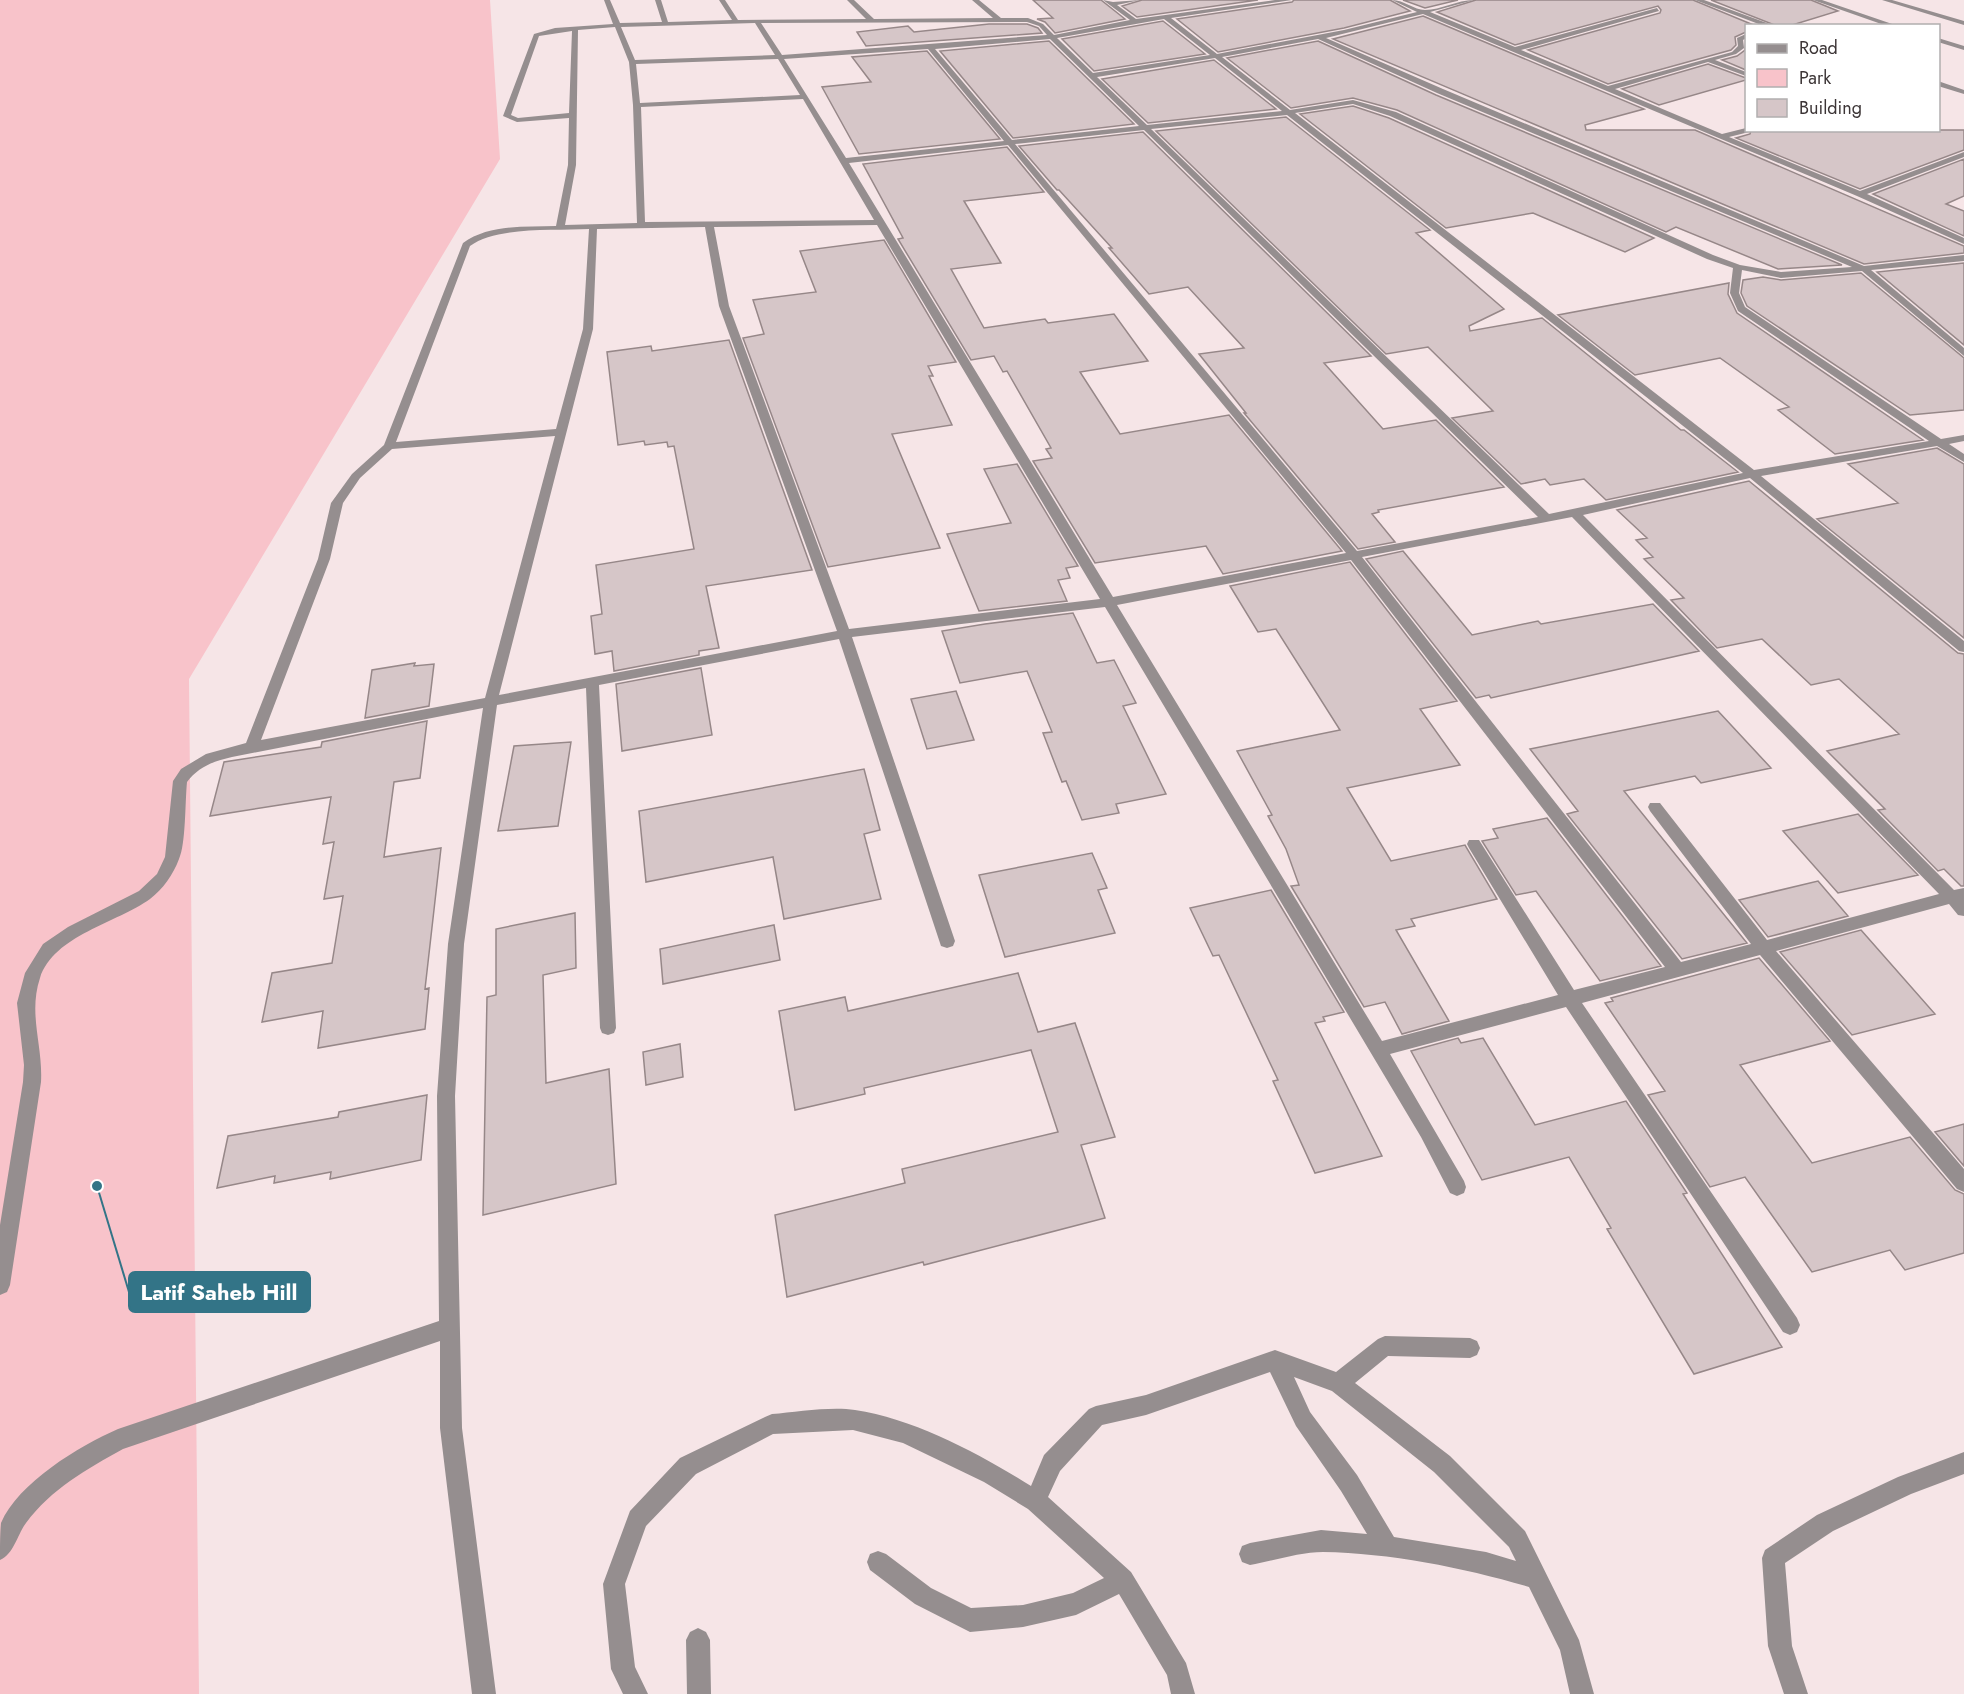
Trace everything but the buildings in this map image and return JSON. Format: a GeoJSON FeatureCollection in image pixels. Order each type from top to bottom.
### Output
{"type":"FeatureCollection","features":[{"type":"Feature","properties":{"kind":"street"},"geometry":{"type":"LineString","coordinates":[[607,0],[632,62],[637,105],[642,225]]}},
{"type":"Feature","properties":{"kind":"street"},"geometry":{"type":"LineString","coordinates":[[658,0],[665,22]]}},
{"type":"Feature","properties":{"kind":"street"},"geometry":{"type":"LineString","coordinates":[[722,0],[736,21]]}},
{"type":"Feature","properties":{"kind":"street"},"geometry":{"type":"LineString","coordinates":[[850,0],[872,21]]}},
{"type":"Feature","properties":{"kind":"street"},"geometry":{"type":"LineString","coordinates":[[975,0],[999,20]]}},
{"type":"Feature","properties":{"kind":"street"},"geometry":{"type":"LineString","coordinates":[[1109,2],[1137,0]]}},
{"type":"Feature","properties":{"kind":"street"},"geometry":{"type":"LineString","coordinates":[[632,62],[781,57],[1052,37],[1135,21],[1289,0]]}},
{"type":"Feature","properties":{"kind":"street"},"geometry":{"type":"LineString","coordinates":[[1395,0],[1860,194],[1964,241]]}},
{"type":"Feature","properties":{"kind":"street"},"geometry":{"type":"LineString","coordinates":[[1090,76],[1319,37],[1471,0]]}},
{"type":"Feature","properties":{"kind":"street"},"geometry":{"type":"LineString","coordinates":[[1698,0],[1766,24]]}},
{"type":"Feature","properties":{"kind":"street"},"geometry":{"type":"LineString","coordinates":[[1816,0],[1890,24]]}},
{"type":"Feature","properties":{"kind":"street"},"geometry":{"type":"LineString","coordinates":[[1874,4],[1885,0],[1964,23]]}},
{"type":"Feature","properties":{"kind":"street"},"geometry":{"type":"LineString","coordinates":[[1109,2],[1135,21]]}},
{"type":"Feature","properties":{"kind":"street"},"geometry":{"type":"LineString","coordinates":[[1852,11],[1863,8]]}},
{"type":"Feature","properties":{"kind":"street"},"geometry":{"type":"LineString","coordinates":[[1513,50],[1657,10]]}},
{"type":"Feature","properties":{"kind":"street"},"geometry":{"type":"LineString","coordinates":[[1166,17],[1752,474],[1964,648]]}},
{"type":"Feature","properties":{"kind":"street"},"geometry":{"type":"LineString","coordinates":[[573,115],[518,120],[507,116],[536,34],[575,28],[665,22],[999,20],[1033,21],[1041,24],[1090,76],[1546,518]]}},
{"type":"Feature","properties":{"kind":"street"},"geometry":{"type":"LineString","coordinates":[[757,21],[781,57],[1109,602],[1426,1131],[1457,1187]]}},
{"type":"Feature","properties":{"kind":"street"},"geometry":{"type":"LineString","coordinates":[[560,229],[572,165],[575,28]]}},
{"type":"Feature","properties":{"kind":"street"},"geometry":{"type":"LineString","coordinates":[[1607,89],[1740,50],[1742,47],[1739,39],[1745,36]]}},
{"type":"Feature","properties":{"kind":"street"},"geometry":{"type":"LineString","coordinates":[[1319,37],[1440,91],[1864,269],[1964,353]]}},
{"type":"Feature","properties":{"kind":"street"},"geometry":{"type":"LineString","coordinates":[[1940,40],[1964,48]]}},
{"type":"Feature","properties":{"kind":"street"},"geometry":{"type":"LineString","coordinates":[[930,47],[1354,555],[1677,970]]}},
{"type":"Feature","properties":{"kind":"street"},"geometry":{"type":"LineString","coordinates":[[1708,60],[1745,74]]}},
{"type":"Feature","properties":{"kind":"street"},"geometry":{"type":"LineString","coordinates":[[1940,84],[1964,92]]}},
{"type":"Feature","properties":{"kind":"street"},"geometry":{"type":"LineString","coordinates":[[637,105],[805,97]]}},
{"type":"Feature","properties":{"kind":"street"},"geometry":{"type":"LineString","coordinates":[[844,161],[1290,112],[1344,103],[1377,108],[1710,257],[1738,267],[1781,275],[1964,258]]}},
{"type":"Feature","properties":{"kind":"street"},"geometry":{"type":"LineString","coordinates":[[1723,136],[1745,130]]}},
{"type":"Feature","properties":{"kind":"street"},"geometry":{"type":"LineString","coordinates":[[1860,194],[1964,154]]}},
{"type":"Feature","properties":{"kind":"street"},"geometry":{"type":"LineString","coordinates":[[1954,157],[1964,161]]}},
{"type":"Feature","properties":{"kind":"street"},"geometry":{"type":"LineString","coordinates":[[251,747],[324,559],[337,503],[345,489],[389,446],[466,245],[478,236],[497,232],[642,225],[880,222]]}},
{"type":"Feature","properties":{"kind":"street"},"geometry":{"type":"LineString","coordinates":[[709,224],[724,306],[844,634],[947,940]]}},
{"type":"Feature","properties":{"kind":"street"},"geometry":{"type":"LineString","coordinates":[[484,1694],[451,1428],[446,1096],[456,944],[491,700],[588,329],[593,228]]}},
{"type":"Feature","properties":{"kind":"street"},"geometry":{"type":"LineString","coordinates":[[1738,267],[1732,291],[1741,309],[1964,459]]}},
{"type":"Feature","properties":{"kind":"street"},"geometry":{"type":"LineString","coordinates":[[389,446],[561,432]]}},
{"type":"Feature","properties":{"kind":"street"},"geometry":{"type":"LineString","coordinates":[[0,1285],[32,1082],[33,1065],[25,1003],[33,973],[49,949],[74,932],[144,895],[162,878],[173,857],[178,817],[178,790],[184,773],[208,759],[251,747],[844,634],[1109,602],[1575,513],[1752,474],[1964,438]]}},
{"type":"Feature","properties":{"kind":"street"},"geometry":{"type":"LineString","coordinates":[[1575,513],[1958,896],[1964,910]]}},
{"type":"Feature","properties":{"kind":"street"},"geometry":{"type":"LineString","coordinates":[[592,683],[608,1028]]}},
{"type":"Feature","properties":{"kind":"street"},"geometry":{"type":"LineString","coordinates":[[1655,807],[1763,947],[1964,1183]]}},
{"type":"Feature","properties":{"kind":"street"},"geometry":{"type":"LineString","coordinates":[[1474,844],[1570,999],[1790,1325]]}},
{"type":"Feature","properties":{"kind":"street"},"geometry":{"type":"LineString","coordinates":[[1377,1050],[1958,896]]}},
{"type":"Feature","properties":{"kind":"street"},"geometry":{"type":"LineString","coordinates":[[0,1549],[18,1516],[45,1485],[78,1461],[118,1440],[451,1327]]}},
{"type":"Feature","properties":{"kind":"street"},"geometry":{"type":"LineString","coordinates":[[1338,1383],[1385,1346],[1470,1348]]}},
{"type":"Feature","properties":{"kind":"street"},"geometry":{"type":"LineString","coordinates":[[1275,1360],[1303,1419],[1349,1483],[1387,1547]]}},
{"type":"Feature","properties":{"kind":"street"},"geometry":{"type":"LineString","coordinates":[[1036,1501],[1052,1463],[1096,1416],[1146,1405],[1275,1360],[1338,1383],[1442,1464],[1517,1539],[1571,1648],[1582,1694]]}},
{"type":"Feature","properties":{"kind":"street"},"geometry":{"type":"LineString","coordinates":[[636,1694],[623,1669],[614,1584],[638,1519],[688,1466],[772,1424],[853,1420],[905,1433],[992,1474],[1036,1501],[1123,1580],[1178,1671],[1183,1694]]}},
{"type":"Feature","properties":{"kind":"street"},"geometry":{"type":"LineString","coordinates":[[1796,1694],[1780,1646],[1773,1558],[1825,1522],[1906,1485],[1964,1463]]}},
{"type":"Feature","properties":{"kind":"street"},"geometry":{"type":"LineString","coordinates":[[1250,1554],[1321,1541],[1387,1547],[1486,1563],[1537,1578]]}},
{"type":"Feature","properties":{"kind":"street"},"geometry":{"type":"LineString","coordinates":[[878,1562],[923,1596],[970,1620],[1023,1616],[1076,1604],[1123,1580]]}},
{"type":"Feature","properties":{"kind":"street"},"geometry":{"type":"LineString","coordinates":[[698,1640],[699,1694]]}},
{"type":"Feature","properties":{"kind":"green space"},"geometry":{"type":"Polygon","coordinates":[[[0,0],[490,0],[500,159],[189,679],[199,1694],[0,1694],[0,0]]]}},
{"type":"Feature","properties":{"kind":"place","name":"Latif Saheb Hill"},"geometry":{"type":"Point","coordinates":[97,1186]}}]}
